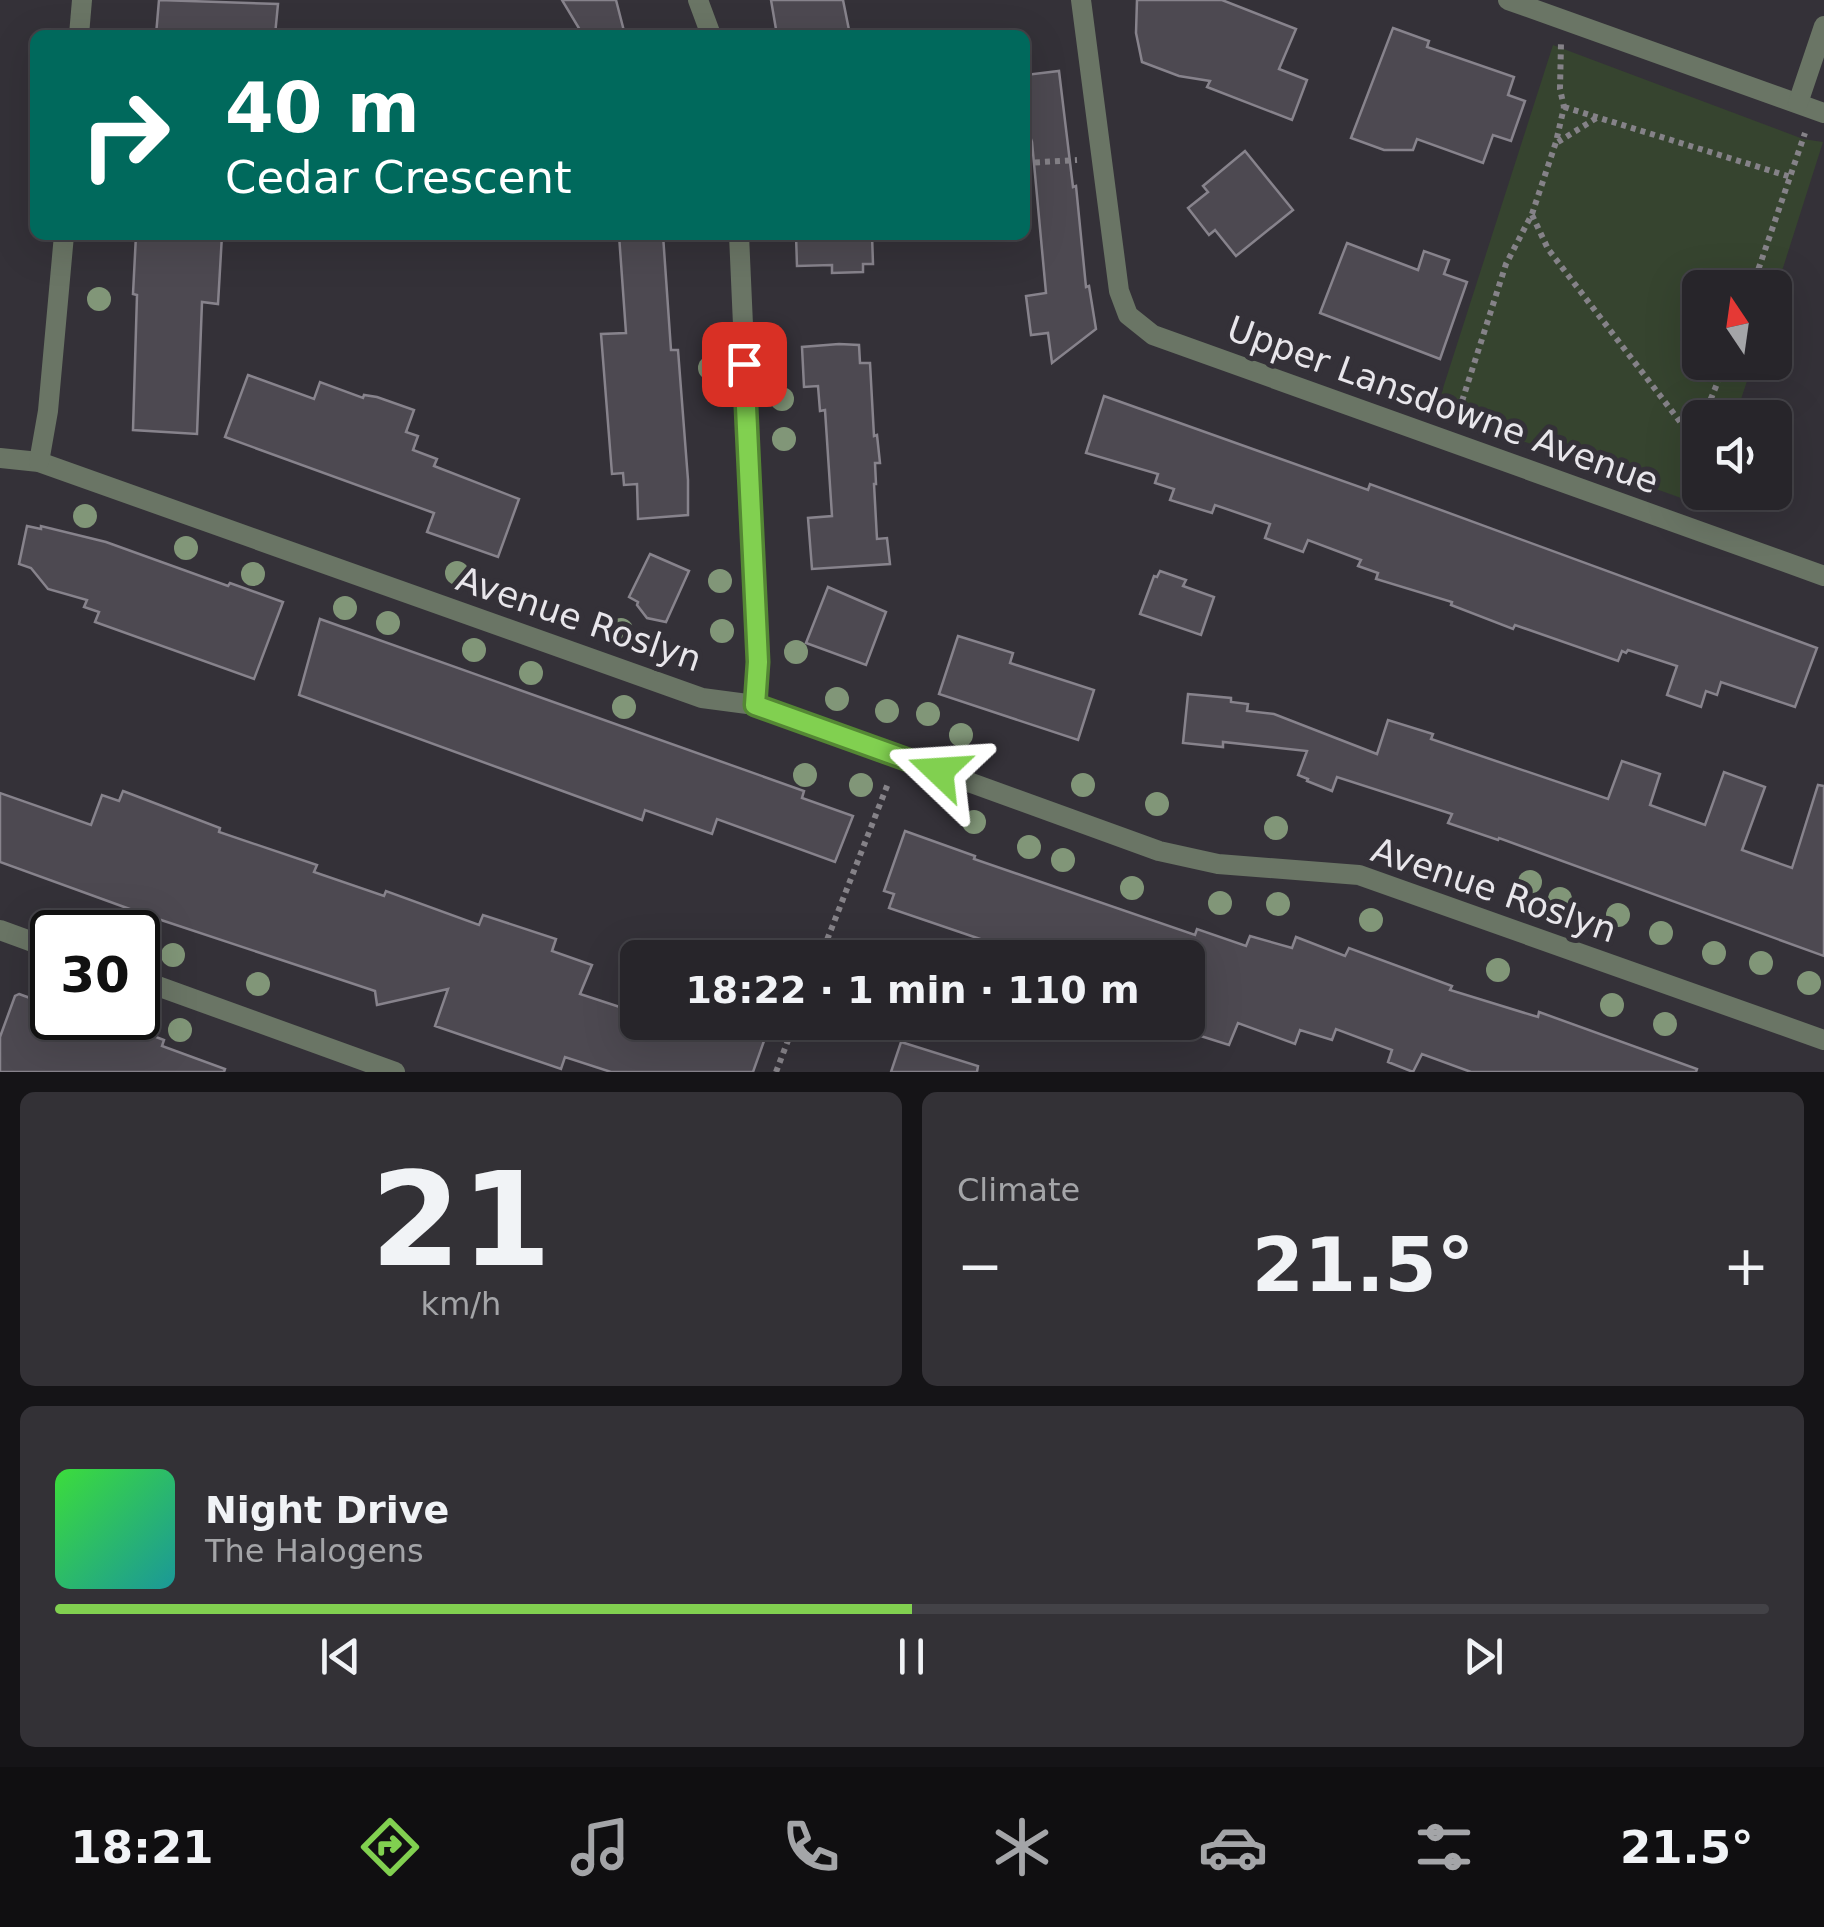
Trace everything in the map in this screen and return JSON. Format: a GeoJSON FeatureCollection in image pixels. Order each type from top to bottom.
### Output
{"type":"FeatureCollection","features":[{"type":"Feature","properties":{"kind":"street"},"geometry":{"type":"LineString","coordinates":[[79,30],[82,0]]}},
{"type":"Feature","properties":{"kind":"street"},"geometry":{"type":"LineString","coordinates":[[698,0],[709,30]]}},
{"type":"Feature","properties":{"kind":"street","name":"Upper Lansdowne Avenue"},"geometry":{"type":"LineString","coordinates":[[1081,0],[1119,290],[1128,315],[1152,335],[1824,576]]}},
{"type":"Feature","properties":{"kind":"street"},"geometry":{"type":"LineString","coordinates":[[1508,0],[1824,112]]}},
{"type":"Feature","properties":{"kind":"street"},"geometry":{"type":"LineString","coordinates":[[1798,103],[1824,26]]}},
{"type":"Feature","properties":{"kind":"street"},"geometry":{"type":"LineString","coordinates":[[39,462],[48,411],[64,240]]}},
{"type":"Feature","properties":{"kind":"street"},"geometry":{"type":"LineString","coordinates":[[739,240],[758,662],[755,705]]}},
{"type":"Feature","properties":{"kind":"street","name":"Avenue Roslyn"},"geometry":{"type":"LineString","coordinates":[[0,458],[39,462],[702,698],[755,705],[1159,851],[1218,864],[1359,875],[1824,1040]]}},
{"type":"Feature","properties":{"kind":"street"},"geometry":{"type":"LineString","coordinates":[[0,930],[30,941]]}},
{"type":"Feature","properties":{"kind":"street"},"geometry":{"type":"LineString","coordinates":[[160,987],[395,1072]]}},
{"type":"Feature","properties":{"kind":"path"},"geometry":{"type":"LineString","coordinates":[[1455,422],[1506,264],[1532,214],[1556,142],[1564,107],[1560,90],[1561,43]]}},
{"type":"Feature","properties":{"kind":"path"},"geometry":{"type":"LineString","coordinates":[[1564,107],[1792,177]]}},
{"type":"Feature","properties":{"kind":"path"},"geometry":{"type":"LineString","coordinates":[[1556,142],[1598,117]]}},
{"type":"Feature","properties":{"kind":"path"},"geometry":{"type":"LineString","coordinates":[[1758,270],[1806,131]]}},
{"type":"Feature","properties":{"kind":"path"},"geometry":{"type":"LineString","coordinates":[[1030,163],[1078,160]]}},
{"type":"Feature","properties":{"kind":"path"},"geometry":{"type":"LineString","coordinates":[[1532,214],[1548,249],[1682,424]]}},
{"type":"Feature","properties":{"kind":"path"},"geometry":{"type":"LineString","coordinates":[[827,940],[889,781]]}},
{"type":"Feature","properties":{"kind":"path"},"geometry":{"type":"LineString","coordinates":[[776,1072],[788,1040]]}},
{"type":"Feature","properties":{"kind":"green space"},"geometry":{"type":"Polygon","coordinates":[[[1553,45],[1803,139],[1823,142],[1782,270],[1682,270],[1682,380],[1747,380],[1741,400],[1682,400],[1682,498],[1436,410],[1553,45]]]}},
{"type":"Feature","properties":{"kind":"building"},"geometry":{"type":"Polygon","coordinates":[[[159,0],[278,4],[275,30],[156,30],[159,0]]]}},
{"type":"Feature","properties":{"kind":"building"},"geometry":{"type":"Polygon","coordinates":[[[562,0],[616,0],[624,30],[580,30],[562,0]]]}},
{"type":"Feature","properties":{"kind":"building"},"geometry":{"type":"Polygon","coordinates":[[[771,0],[843,0],[849,30],[776,30],[771,0]]]}},
{"type":"Feature","properties":{"kind":"building"},"geometry":{"type":"Polygon","coordinates":[[[1137,0],[1222,0],[1296,29],[1279,69],[1307,80],[1292,120],[1207,87],[1210,81],[1179,76],[1142,62],[1136,33],[1137,0]]]}},
{"type":"Feature","properties":{"kind":"building"},"geometry":{"type":"Polygon","coordinates":[[[1393,28],[1429,41],[1427,47],[1514,77],[1508,95],[1525,101],[1511,141],[1493,135],[1483,163],[1417,139],[1413,150],[1384,150],[1351,138],[1393,28]]]}},
{"type":"Feature","properties":{"kind":"building"},"geometry":{"type":"Polygon","coordinates":[[[1059,71],[1086,287],[1089,286],[1096,329],[1052,363],[1048,333],[1031,335],[1026,296],[1046,293],[1030,136],[1030,74],[1059,71]]]}},
{"type":"Feature","properties":{"kind":"building"},"geometry":{"type":"Polygon","coordinates":[[[1245,151],[1293,210],[1236,256],[1215,230],[1209,235],[1188,208],[1208,192],[1203,186],[1245,151]]]}},
{"type":"Feature","properties":{"kind":"building"},"geometry":{"type":"Polygon","coordinates":[[[136,240],[222,240],[218,304],[202,302],[197,434],[133,430],[137,295],[133,294],[136,240]]]}},
{"type":"Feature","properties":{"kind":"building"},"geometry":{"type":"Polygon","coordinates":[[[619,240],[663,240],[671,350],[678,350],[688,515],[638,519],[637,484],[624,485],[623,473],[612,474],[601,334],[626,333],[619,240]]]}},
{"type":"Feature","properties":{"kind":"building"},"geometry":{"type":"Polygon","coordinates":[[[796,240],[872,240],[873,264],[863,264],[863,272],[832,273],[832,265],[797,266],[796,240]]]}},
{"type":"Feature","properties":{"kind":"building"},"geometry":{"type":"Polygon","coordinates":[[[1347,243],[1418,270],[1424,251],[1449,260],[1444,274],[1467,282],[1440,359],[1320,313],[1347,243]]]}},
{"type":"Feature","properties":{"kind":"building"},"geometry":{"type":"Polygon","coordinates":[[[859,345],[860,363],[870,363],[874,436],[877,435],[880,463],[875,463],[874,484],[877,539],[887,538],[890,564],[812,569],[808,518],[832,516],[825,410],[820,411],[818,386],[804,387],[802,347],[859,345]]]}},
{"type":"Feature","properties":{"kind":"building"},"geometry":{"type":"Polygon","coordinates":[[[248,375],[314,399],[320,382],[363,398],[377,397],[414,410],[406,432],[418,436],[413,450],[437,459],[434,466],[519,499],[498,557],[427,532],[434,513],[225,437],[248,375]]]}},
{"type":"Feature","properties":{"kind":"building"},"geometry":{"type":"Polygon","coordinates":[[[1104,396],[1368,490],[1370,484],[1817,648],[1795,707],[1721,682],[1717,695],[1706,691],[1701,707],[1667,695],[1677,666],[1628,650],[1622,651],[1618,661],[1515,625],[1513,629],[1451,605],[1452,602],[1376,579],[1378,573],[1358,566],[1361,560],[1308,540],[1303,552],[1265,538],[1270,524],[1215,505],[1212,513],[1170,500],[1174,489],[1155,483],[1158,474],[1086,453],[1104,396]]]}},
{"type":"Feature","properties":{"kind":"building"},"geometry":{"type":"Polygon","coordinates":[[[27,526],[106,542],[283,602],[254,679],[95,622],[99,612],[84,607],[87,600],[48,589],[31,568],[19,564],[27,526]]]}},
{"type":"Feature","properties":{"kind":"building"},"geometry":{"type":"Polygon","coordinates":[[[650,554],[689,571],[666,622],[647,618],[638,602],[629,597],[650,554]]]}},
{"type":"Feature","properties":{"kind":"building"},"geometry":{"type":"Polygon","coordinates":[[[1160,571],[1186,580],[1183,586],[1214,597],[1201,635],[1140,614],[1154,576],[1160,571]]]}},
{"type":"Feature","properties":{"kind":"building"},"geometry":{"type":"Polygon","coordinates":[[[828,587],[886,612],[866,665],[806,643],[828,587]]]}},
{"type":"Feature","properties":{"kind":"building"},"geometry":{"type":"Polygon","coordinates":[[[320,619],[804,791],[802,798],[853,816],[835,862],[717,819],[712,834],[645,810],[642,820],[299,695],[320,619]]]}},
{"type":"Feature","properties":{"kind":"building"},"geometry":{"type":"Polygon","coordinates":[[[958,636],[1013,653],[1010,663],[1094,690],[1078,740],[939,694],[958,636]]]}},
{"type":"Feature","properties":{"kind":"building"},"geometry":{"type":"Polygon","coordinates":[[[1188,694],[1231,698],[1231,702],[1248,704],[1247,711],[1274,714],[1377,754],[1388,720],[1433,734],[1431,739],[1608,799],[1622,761],[1660,774],[1650,805],[1705,825],[1724,772],[1765,787],[1742,850],[1792,868],[1818,785],[1824,786],[1824,956],[1448,823],[1452,814],[1337,777],[1332,791],[1298,775],[1307,751],[1223,742],[1223,747],[1183,743],[1188,694]]]}},
{"type":"Feature","properties":{"kind":"building"},"geometry":{"type":"Polygon","coordinates":[[[123,791],[220,828],[219,832],[317,865],[314,872],[384,896],[386,891],[479,925],[483,915],[556,939],[552,951],[592,965],[580,994],[620,1007],[620,1040],[761,1040],[764,1041],[753,1072],[611,1072],[565,1057],[561,1069],[435,1026],[448,989],[377,1005],[375,991],[160,920],[160,910],[132,910],[0,862],[0,793],[91,825],[102,795],[119,801],[123,791]]]}},
{"type":"Feature","properties":{"kind":"building"},"geometry":{"type":"Polygon","coordinates":[[[905,831],[975,856],[974,859],[1195,935],[1197,929],[1246,946],[1250,936],[1292,948],[1296,937],[1345,956],[1349,948],[1452,986],[1450,990],[1538,1017],[1539,1012],[1697,1069],[1471,1072],[1422,1054],[1413,1072],[1388,1062],[1392,1050],[1336,1029],[1332,1040],[1300,1030],[1295,1044],[1238,1023],[1229,1045],[1205,1037],[1205,940],[983,940],[889,908],[894,894],[884,891],[905,831]]]}},
{"type":"Feature","properties":{"kind":"building"},"geometry":{"type":"Polygon","coordinates":[[[15,996],[30,998],[30,1040],[160,1038],[164,1040],[162,1046],[225,1069],[224,1072],[0,1072],[0,1037],[15,996]]]}},
{"type":"Feature","properties":{"kind":"building"},"geometry":{"type":"Polygon","coordinates":[[[901,1042],[978,1066],[977,1072],[891,1072],[901,1042]]]}},
{"type":"Feature","properties":{"kind":"route"},"geometry":{"type":"LineString","coordinates":[[744,364],[758,662],[755,705],[939,771]]}}]}
